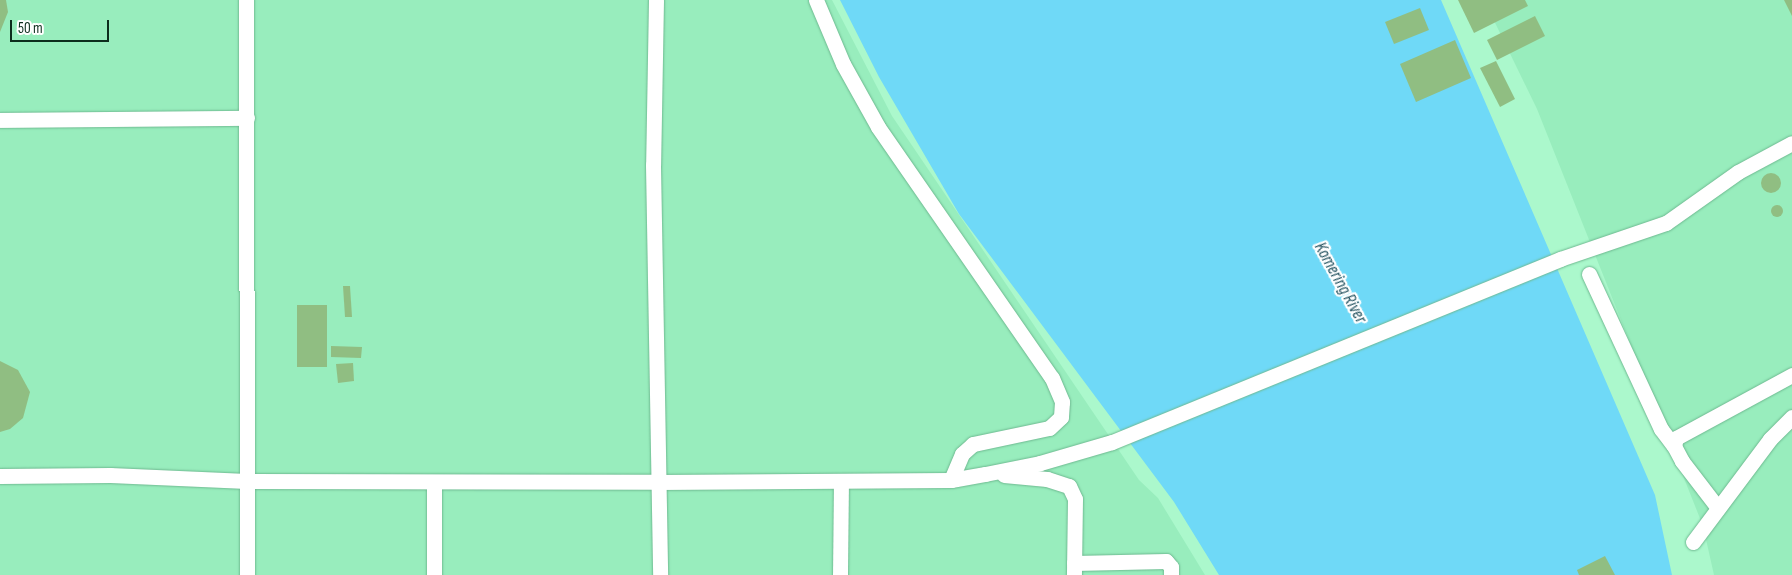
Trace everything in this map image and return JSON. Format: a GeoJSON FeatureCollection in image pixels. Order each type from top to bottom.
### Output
{"type":"FeatureCollection","features":[{"type":"Feature","properties":{"kind":"lane"},"geometry":{"type":"LineString","coordinates":[[246,0],[247,575]]}},
{"type":"Feature","properties":{"kind":"lane"},"geometry":{"type":"LineString","coordinates":[[656,0],[653,166],[660,575]]}},
{"type":"Feature","properties":{"kind":"lane"},"geometry":{"type":"LineString","coordinates":[[816,0],[843,64],[878,127],[1052,378],[1062,402],[1061,417],[1049,428],[974,444],[962,454],[951,480]]}},
{"type":"Feature","properties":{"kind":"lane"},"geometry":{"type":"LineString","coordinates":[[0,120],[247,118]]}},
{"type":"Feature","properties":{"kind":"lane"},"geometry":{"type":"LineString","coordinates":[[0,476],[110,475],[247,481],[657,482],[951,480],[985,474],[1040,463],[1112,442],[1560,259],[1666,223],[1738,172],[1792,143]]}},
{"type":"Feature","properties":{"kind":"lane"},"geometry":{"type":"LineString","coordinates":[[1589,274],[1661,429],[1674,446],[1692,477],[1718,508]]}},
{"type":"Feature","properties":{"kind":"lane"},"geometry":{"type":"LineString","coordinates":[[1674,446],[1676,438],[1686,431],[1792,374]]}},
{"type":"Feature","properties":{"kind":"lane"},"geometry":{"type":"LineString","coordinates":[[1693,542],[1770,439],[1792,417]]}},
{"type":"Feature","properties":{"kind":"lane"},"geometry":{"type":"LineString","coordinates":[[985,474],[1047,479],[1068,486],[1075,500],[1074,569],[1166,561],[1171,567],[1171,575]]}},
{"type":"Feature","properties":{"kind":"lane"},"geometry":{"type":"LineString","coordinates":[[840,575],[841,481]]}},
{"type":"Feature","properties":{"kind":"lane"},"geometry":{"type":"LineString","coordinates":[[434,482],[434,575]]}},
{"type":"Feature","properties":{"kind":"shaded area"},"geometry":{"type":"Polygon","coordinates":[[[0,0],[832,0],[892,116],[1139,480],[1158,498],[1205,575],[0,575],[0,0]]]}},
{"type":"Feature","properties":{"kind":"shaded area"},"geometry":{"type":"Polygon","coordinates":[[[1484,0],[1792,0],[1792,575],[1714,575],[1703,526],[1537,109],[1484,0]]]}},
{"type":"Feature","properties":{"kind":"water","name":"Komering River"},"geometry":{"type":"Polygon","coordinates":[[[840,0],[1441,0],[1655,495],[1672,575],[1219,575],[1174,502],[959,214],[879,77],[840,0]]]}},
{"type":"Feature","properties":{"kind":"building"},"geometry":{"type":"Polygon","coordinates":[[[0,0],[6,0],[8,12],[0,32],[0,0]]]}},
{"type":"Feature","properties":{"kind":"building"},"geometry":{"type":"Polygon","coordinates":[[[1458,0],[1525,0],[1528,6],[1474,33],[1458,0]]]}},
{"type":"Feature","properties":{"kind":"building"},"geometry":{"type":"Polygon","coordinates":[[[1784,0],[1792,0],[1792,16],[1784,0]]]}},
{"type":"Feature","properties":{"kind":"building"},"geometry":{"type":"Polygon","coordinates":[[[1420,8],[1429,30],[1394,44],[1385,22],[1420,8]]]}},
{"type":"Feature","properties":{"kind":"building"},"geometry":{"type":"Polygon","coordinates":[[[1535,16],[1545,36],[1497,60],[1487,40],[1535,16]]]}},
{"type":"Feature","properties":{"kind":"building"},"geometry":{"type":"Polygon","coordinates":[[[1455,40],[1471,78],[1416,102],[1400,64],[1455,40]]]}},
{"type":"Feature","properties":{"kind":"building"},"geometry":{"type":"Polygon","coordinates":[[[1496,61],[1515,99],[1500,107],[1480,68],[1496,61]]]}},
{"type":"Feature","properties":{"kind":"building"},"geometry":{"type":"Polygon","coordinates":[[[1771,173],[1778,176],[1781,183],[1778,190],[1771,193],[1764,190],[1761,183],[1764,176],[1771,173]]]}},
{"type":"Feature","properties":{"kind":"building"},"geometry":{"type":"Polygon","coordinates":[[[1777,205],[1783,211],[1777,217],[1771,211],[1777,205]]]}},
{"type":"Feature","properties":{"kind":"building"},"geometry":{"type":"Polygon","coordinates":[[[343,286],[350,286],[352,317],[345,317],[343,286]]]}},
{"type":"Feature","properties":{"kind":"building"},"geometry":{"type":"Polygon","coordinates":[[[297,305],[327,305],[327,367],[297,367],[297,305]]]}},
{"type":"Feature","properties":{"kind":"building"},"geometry":{"type":"Polygon","coordinates":[[[331,346],[362,347],[361,358],[331,357],[331,346]]]}},
{"type":"Feature","properties":{"kind":"building"},"geometry":{"type":"Polygon","coordinates":[[[0,361],[18,370],[30,392],[23,418],[10,429],[0,432],[0,361]]]}},
{"type":"Feature","properties":{"kind":"building"},"geometry":{"type":"Polygon","coordinates":[[[353,363],[354,381],[338,383],[336,364],[353,363]]]}},
{"type":"Feature","properties":{"kind":"building"},"geometry":{"type":"Polygon","coordinates":[[[1605,556],[1615,575],[1579,575],[1577,570],[1605,556]]]}}]}
